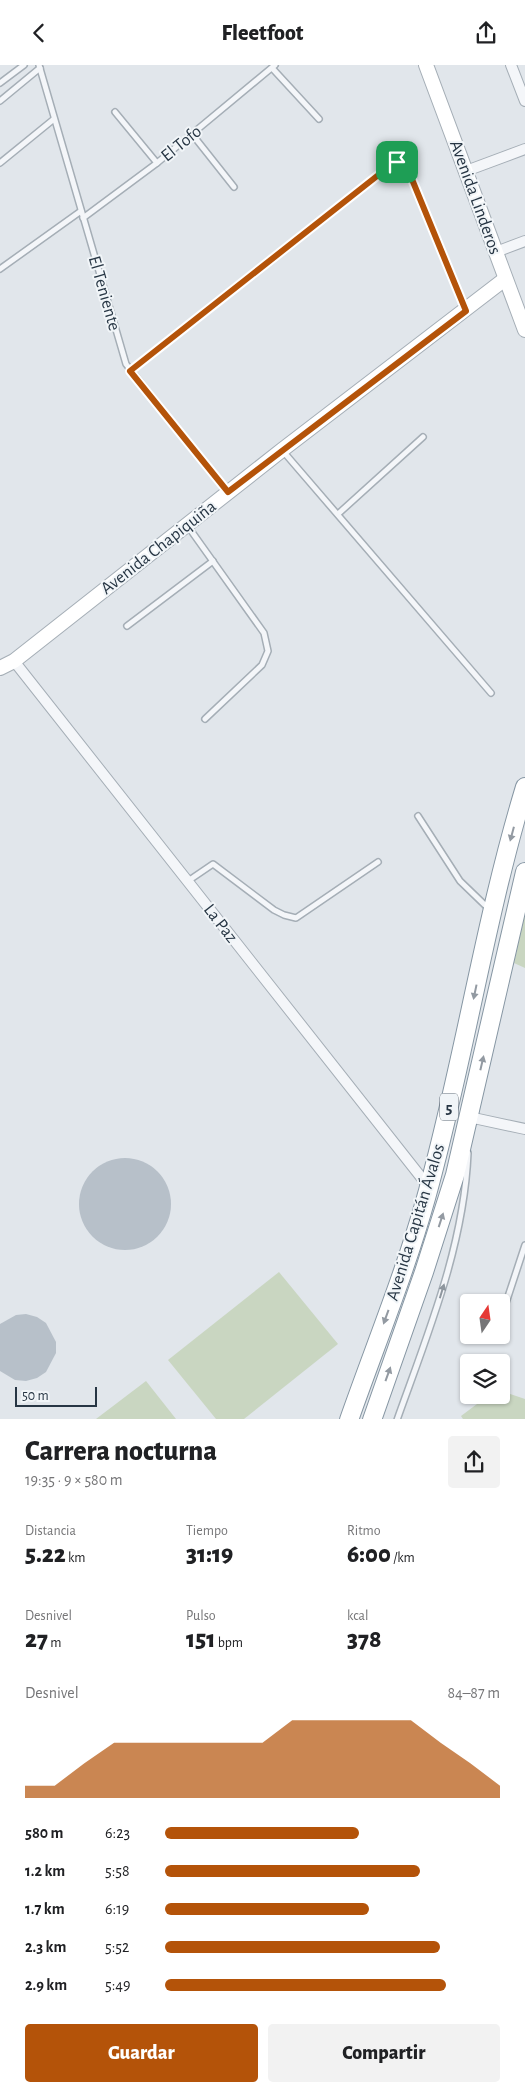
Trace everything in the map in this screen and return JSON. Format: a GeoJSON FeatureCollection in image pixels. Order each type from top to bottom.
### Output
{"type":"FeatureCollection","features":[{"type":"Feature","properties":{"kind":"highway","name":"Avenida Capitán Ávalos"},"geometry":{"type":"LineString","coordinates":[[349,1419],[395,1289],[428,1186],[455,1082],[493,912],[525,787]]}},
{"type":"Feature","properties":{"kind":"highway","name":"Avenida Capitán Ávalos"},"geometry":{"type":"LineString","coordinates":[[372,1419],[435,1239],[469,1117],[525,872]]}},
{"type":"Feature","properties":{"kind":"street","name":"Avenida Linderos"},"geometry":{"type":"LineString","coordinates":[[426,65],[525,330]]}},
{"type":"Feature","properties":{"kind":"street"},"geometry":{"type":"LineString","coordinates":[[511,65],[525,101]]}},
{"type":"Feature","properties":{"kind":"street"},"geometry":{"type":"LineString","coordinates":[[466,171],[525,149]]}},
{"type":"Feature","properties":{"kind":"street"},"geometry":{"type":"LineString","coordinates":[[496,252],[525,241]]}},
{"type":"Feature","properties":{"kind":"street","name":"Avenida Chapiquiña"},"geometry":{"type":"LineString","coordinates":[[0,668],[14,661],[282,450],[506,279]]}},
{"type":"Feature","properties":{"kind":"street","name":"La Paz"},"geometry":{"type":"LineString","coordinates":[[14,661],[428,1186]]}},
{"type":"Feature","properties":{"kind":"street"},"geometry":{"type":"LineString","coordinates":[[512,929],[525,899]]}},
{"type":"Feature","properties":{"kind":"street"},"geometry":{"type":"LineString","coordinates":[[469,1117],[525,1129]]}},
{"type":"Feature","properties":{"kind":"lane"},"geometry":{"type":"LineString","coordinates":[[0,83],[24,65]]}},
{"type":"Feature","properties":{"kind":"lane"},"geometry":{"type":"LineString","coordinates":[[0,101],[39,66]]}},
{"type":"Feature","properties":{"kind":"lane","name":"El Teniente"},"geometry":{"type":"LineString","coordinates":[[39,66],[130,371],[228,492]]}},
{"type":"Feature","properties":{"kind":"lane"},"geometry":{"type":"LineString","coordinates":[[274,66],[319,119]]}},
{"type":"Feature","properties":{"kind":"lane","name":"El Tofo"},"geometry":{"type":"LineString","coordinates":[[83,218],[157,163],[274,66]]}},
{"type":"Feature","properties":{"kind":"lane"},"geometry":{"type":"LineString","coordinates":[[115,112],[157,163]]}},
{"type":"Feature","properties":{"kind":"lane"},"geometry":{"type":"LineString","coordinates":[[0,163],[54,119]]}},
{"type":"Feature","properties":{"kind":"lane"},"geometry":{"type":"LineString","coordinates":[[192,134],[234,187]]}},
{"type":"Feature","properties":{"kind":"lane"},"geometry":{"type":"LineString","coordinates":[[130,371],[383,171],[397,162],[403,163],[409,172],[466,311]]}},
{"type":"Feature","properties":{"kind":"lane"},"geometry":{"type":"LineString","coordinates":[[0,269],[81,211]]}},
{"type":"Feature","properties":{"kind":"lane"},"geometry":{"type":"LineString","coordinates":[[338,515],[423,437]]}},
{"type":"Feature","properties":{"kind":"lane"},"geometry":{"type":"LineString","coordinates":[[282,450],[491,693]]}},
{"type":"Feature","properties":{"kind":"lane"},"geometry":{"type":"LineString","coordinates":[[186,525],[264,633],[268,651],[262,665],[205,719]]}},
{"type":"Feature","properties":{"kind":"lane"},"geometry":{"type":"LineString","coordinates":[[127,626],[213,561]]}},
{"type":"Feature","properties":{"kind":"lane"},"geometry":{"type":"LineString","coordinates":[[418,816],[460,881],[493,912]]}},
{"type":"Feature","properties":{"kind":"lane"},"geometry":{"type":"LineString","coordinates":[[188,881],[213,864],[274,910],[296,918],[378,862]]}},
{"type":"Feature","properties":{"kind":"lane"},"geometry":{"type":"LineString","coordinates":[[397,1419],[442,1293],[456,1242],[468,1166],[469,1117]]}},
{"type":"Feature","properties":{"kind":"lane"},"geometry":{"type":"LineString","coordinates":[[509,1294],[525,1245]]}},
{"type":"Feature","properties":{"kind":"green space"},"geometry":{"type":"Polygon","coordinates":[[[525,914],[525,968],[514,963],[525,914]]]}},
{"type":"Feature","properties":{"kind":"green space"},"geometry":{"type":"Polygon","coordinates":[[[279,1272],[338,1344],[244,1419],[216,1419],[168,1360],[279,1272]]]}},
{"type":"Feature","properties":{"kind":"green space"},"geometry":{"type":"Polygon","coordinates":[[[146,1381],[176,1419],[96,1419],[146,1381]]]}},
{"type":"Feature","properties":{"kind":"green space"},"geometry":{"type":"Polygon","coordinates":[[[510,1394],[525,1399],[525,1419],[463,1419],[461,1416],[477,1404],[510,1404],[510,1394]]]}},
{"type":"Feature","properties":{"kind":"building"},"geometry":{"type":"Polygon","coordinates":[[[125,1158],[143,1161],[158,1171],[168,1186],[171,1204],[168,1222],[158,1237],[143,1247],[125,1250],[107,1247],[92,1237],[82,1222],[79,1204],[82,1186],[92,1171],[107,1161],[125,1158]]]}},
{"type":"Feature","properties":{"kind":"building"},"geometry":{"type":"Polygon","coordinates":[[[26,1314],[37,1317],[46,1323],[56,1342],[56,1353],[46,1372],[37,1378],[26,1381],[15,1380],[0,1371],[0,1324],[16,1315],[26,1314]]]}},
{"type":"Feature","properties":{"kind":"route"},"geometry":{"type":"LineString","coordinates":[[397,162],[403,163],[409,172],[442,257],[466,311],[228,492],[130,371],[397,162]]}}]}
